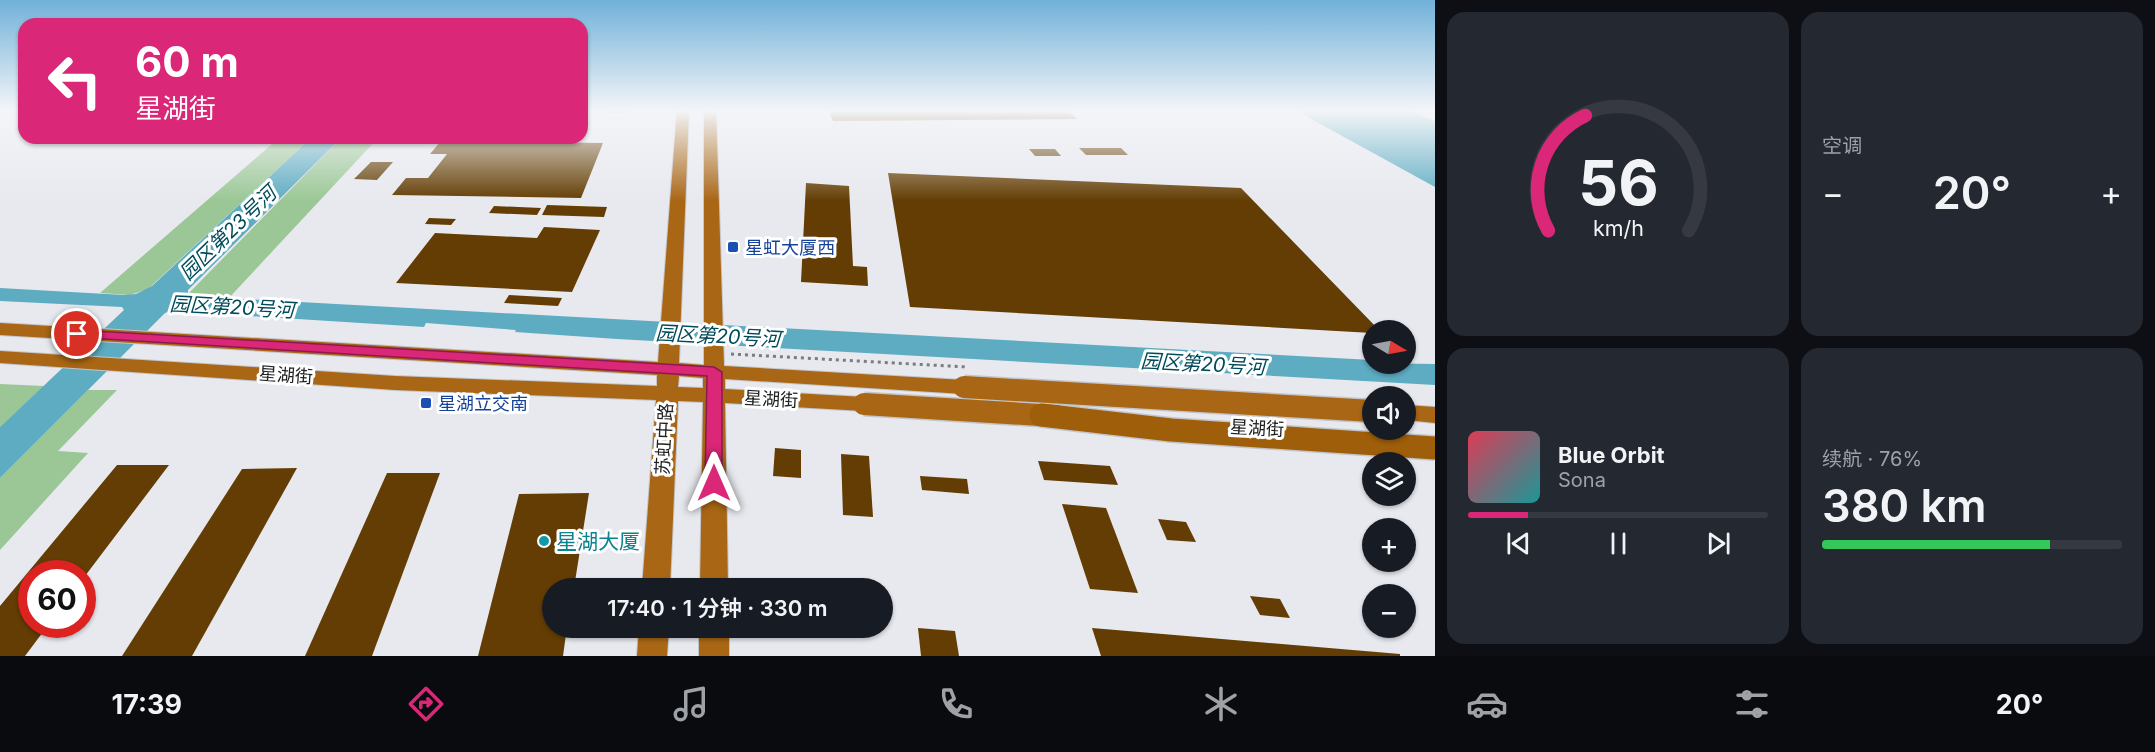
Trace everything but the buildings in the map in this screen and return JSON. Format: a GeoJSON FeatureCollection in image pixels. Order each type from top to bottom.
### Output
{"type":"FeatureCollection","features":[{"type":"Feature","properties":{"kind":"highway"},"geometry":{"type":"LineString","coordinates":[[1041,415],[1171,430],[1435,448]]}},
{"type":"Feature","properties":{"kind":"main road","name":"苏虹中路"},"geometry":{"type":"LineString","coordinates":[[657,578],[681,141]]}},
{"type":"Feature","properties":{"kind":"main road"},"geometry":{"type":"LineString","coordinates":[[710,141],[714,346],[714,578]]}},
{"type":"Feature","properties":{"kind":"main road","name":"星湖街"},"geometry":{"type":"LineString","coordinates":[[0,329],[142,338],[667,382],[714,384],[862,381],[1362,410]]}},
{"type":"Feature","properties":{"kind":"main road","name":"星湖街"},"geometry":{"type":"LineString","coordinates":[[0,357],[395,383],[667,382]]}},
{"type":"Feature","properties":{"kind":"main road","name":"星湖街"},"geometry":{"type":"LineString","coordinates":[[714,384],[864,404],[1435,439]]}},
{"type":"Feature","properties":{"kind":"main road"},"geometry":{"type":"LineString","coordinates":[[1416,414],[1435,415]]}},
{"type":"Feature","properties":{"kind":"main road"},"geometry":{"type":"LineString","coordinates":[[652,656],[653,638]]}},
{"type":"Feature","properties":{"kind":"main road"},"geometry":{"type":"LineString","coordinates":[[714,638],[714,656]]}},
{"type":"Feature","properties":{"kind":"green space"},"geometry":{"type":"Polygon","coordinates":[[[272,144],[305,144],[148,289],[130,295],[100,293],[272,144]]]}},
{"type":"Feature","properties":{"kind":"green space"},"geometry":{"type":"Polygon","coordinates":[[[335,144],[372,144],[227,300],[187,295],[335,144]]]}},
{"type":"Feature","properties":{"kind":"green space"},"geometry":{"type":"Polygon","coordinates":[[[0,384],[44,386],[0,427],[0,384]]]}},
{"type":"Feature","properties":{"kind":"green space"},"geometry":{"type":"Polygon","coordinates":[[[88,390],[117,390],[58,451],[88,453],[0,550],[0,478],[88,390]]]}},
{"type":"Feature","properties":{"kind":"water"},"geometry":{"type":"Polygon","coordinates":[[[1351,141],[1435,141],[1435,187],[1351,141]]]}},
{"type":"Feature","properties":{"kind":"water"},"geometry":{"type":"Polygon","coordinates":[[[305,144],[335,144],[188,290],[188,296],[1362,359],[1362,374],[1416,374],[1416,364],[1435,364],[1435,385],[617,339],[426,323],[424,327],[171,311],[165,313],[0,478],[0,427],[124,310],[122,307],[0,301],[0,288],[136,294],[152,286],[305,144]]]}},
{"type":"Feature","properties":{"kind":"place","name":"星虹大厦西"},"geometry":{"type":"Point","coordinates":[733,247]}},
{"type":"Feature","properties":{"kind":"place","name":"星湖立交南"},"geometry":{"type":"Point","coordinates":[426,403]}},
{"type":"Feature","properties":{"kind":"place","name":"星湖大厦"},"geometry":{"type":"Point","coordinates":[544,541]}},
{"type":"Feature","properties":{"kind":"route"},"geometry":{"type":"LineString","coordinates":[[77,334],[714,372],[714,483]]}},
{"type":"Feature","properties":{"kind":"water label","name":"园区第23号河"},"geometry":{"type":"Point","coordinates":[228,233]}},
{"type":"Feature","properties":{"kind":"water label","name":"园区第20号河"},"geometry":{"type":"Point","coordinates":[232,307]}},
{"type":"Feature","properties":{"kind":"water label","name":"园区第20号河"},"geometry":{"type":"Point","coordinates":[718,336]}},
{"type":"Feature","properties":{"kind":"water label","name":"园区第20号河"},"geometry":{"type":"Point","coordinates":[1203,364]}}]}
